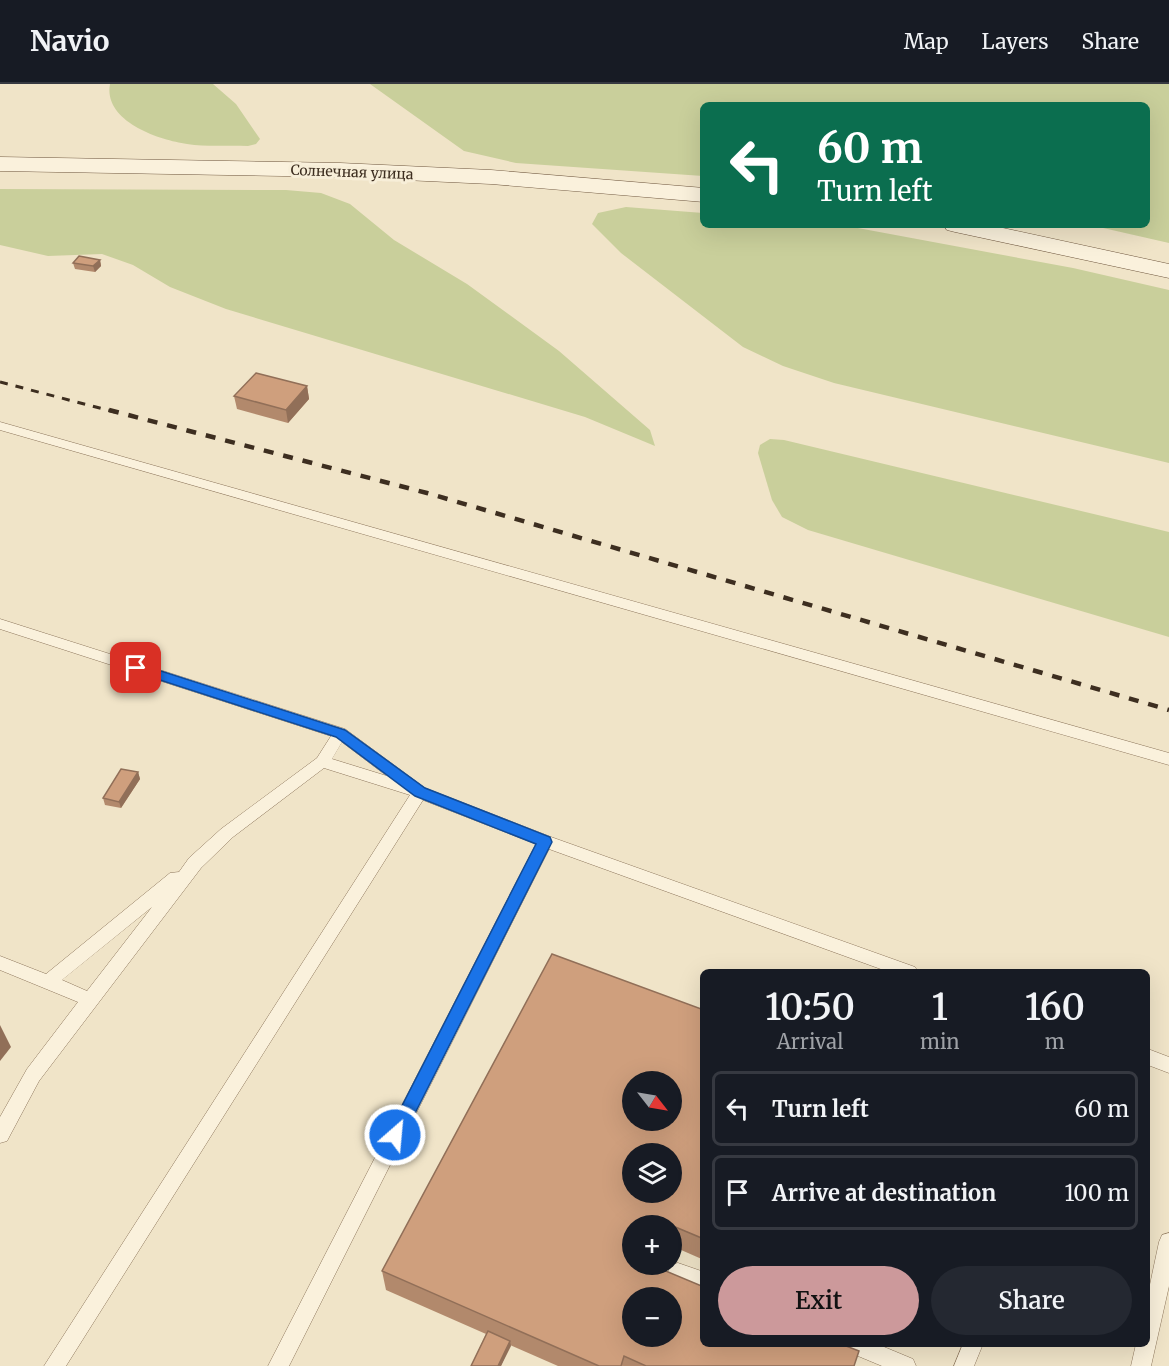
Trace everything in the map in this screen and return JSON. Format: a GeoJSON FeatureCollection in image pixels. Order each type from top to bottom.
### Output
{"type":"FeatureCollection","features":[{"type":"Feature","properties":{"kind":"street","name":"Солнечная улица"},"geometry":{"type":"LineString","coordinates":[[0,164],[340,170],[491,177],[700,195]]}},
{"type":"Feature","properties":{"kind":"street"},"geometry":{"type":"LineString","coordinates":[[969,228],[1169,271]]}},
{"type":"Feature","properties":{"kind":"lane"},"geometry":{"type":"LineString","coordinates":[[0,426],[1169,759]]}},
{"type":"Feature","properties":{"kind":"lane"},"geometry":{"type":"LineString","coordinates":[[0,624],[340,733],[420,792]]}},
{"type":"Feature","properties":{"kind":"lane"},"geometry":{"type":"LineString","coordinates":[[48,982],[195,862],[227,833],[322,762],[340,733]]}},
{"type":"Feature","properties":{"kind":"lane"},"geometry":{"type":"LineString","coordinates":[[322,762],[420,792],[544,842],[901,969]]}},
{"type":"Feature","properties":{"kind":"lane"},"geometry":{"type":"LineString","coordinates":[[54,1366],[420,792]]}},
{"type":"Feature","properties":{"kind":"lane"},"geometry":{"type":"LineString","coordinates":[[278,1366],[544,842]]}},
{"type":"Feature","properties":{"kind":"lane"},"geometry":{"type":"LineString","coordinates":[[0,1135],[33,1075],[195,862]]}},
{"type":"Feature","properties":{"kind":"lane"},"geometry":{"type":"LineString","coordinates":[[0,963],[91,999]]}},
{"type":"Feature","properties":{"kind":"lane"},"geometry":{"type":"LineString","coordinates":[[1150,1058],[1169,1065]]}},
{"type":"Feature","properties":{"kind":"lane"},"geometry":{"type":"LineString","coordinates":[[1150,1327],[1169,1242]]}},
{"type":"Feature","properties":{"kind":"lane"},"geometry":{"type":"LineString","coordinates":[[682,1274],[700,1280]]}},
{"type":"Feature","properties":{"kind":"lane"},"geometry":{"type":"LineString","coordinates":[[860,1347],[906,1366]]}},
{"type":"Feature","properties":{"kind":"lane"},"geometry":{"type":"LineString","coordinates":[[964,1366],[972,1347]]}},
{"type":"Feature","properties":{"kind":"lane"},"geometry":{"type":"LineString","coordinates":[[1141,1366],[1145,1347]]}},
{"type":"Feature","properties":{"kind":"green space"},"geometry":{"type":"Polygon","coordinates":[[[110,84],[213,84],[236,104],[260,139],[256,144],[248,146],[209,146],[175,142],[148,133],[124,118],[115,108],[110,97],[110,84]]]}},
{"type":"Feature","properties":{"kind":"green space"},"geometry":{"type":"Polygon","coordinates":[[[370,84],[1169,84],[1169,243],[1103,228],[1150,228],[1150,102],[700,102],[700,176],[516,163],[464,151],[370,84]]]}},
{"type":"Feature","properties":{"kind":"green space"},"geometry":{"type":"Polygon","coordinates":[[[0,189],[286,190],[321,193],[350,204],[394,240],[467,284],[559,351],[650,430],[655,446],[585,417],[226,309],[170,287],[133,265],[102,254],[48,256],[0,245],[0,189]]]}},
{"type":"Feature","properties":{"kind":"green space"},"geometry":{"type":"Polygon","coordinates":[[[626,207],[700,213],[700,228],[858,228],[1073,268],[1169,290],[1169,463],[834,383],[783,366],[743,347],[621,253],[592,224],[598,213],[626,207]]]}},
{"type":"Feature","properties":{"kind":"green space"},"geometry":{"type":"Polygon","coordinates":[[[770,439],[784,440],[1169,532],[1169,637],[808,530],[782,517],[772,500],[758,453],[760,445],[770,439]]]}},
{"type":"Feature","properties":{"kind":"building"},"geometry":{"type":"Polygon","coordinates":[[[79,256],[100,260],[93,266],[73,263],[79,256]]]}},
{"type":"Feature","properties":{"kind":"building"},"geometry":{"type":"Polygon","coordinates":[[[256,373],[307,386],[286,410],[234,396],[256,373]]]}},
{"type":"Feature","properties":{"kind":"building"},"geometry":{"type":"Polygon","coordinates":[[[121,769],[138,772],[119,802],[103,798],[121,769]]]}},
{"type":"Feature","properties":{"kind":"building"},"geometry":{"type":"Polygon","coordinates":[[[552,954],[700,1009],[700,1237],[682,1230],[682,1215],[622,1215],[622,1275],[675,1275],[700,1285],[700,1347],[849,1347],[859,1351],[854,1366],[646,1366],[624,1356],[621,1366],[599,1366],[382,1271],[552,954]]]}},
{"type":"Feature","properties":{"kind":"building"},"geometry":{"type":"Polygon","coordinates":[[[488,1331],[510,1341],[498,1366],[471,1366],[488,1331]]]}},
{"type":"Feature","properties":{"kind":"railway"},"geometry":{"type":"LineString","coordinates":[[0,382],[115,412]]}},
{"type":"Feature","properties":{"kind":"railway"},"geometry":{"type":"LineString","coordinates":[[109,410],[427,493],[1169,710]]}},
{"type":"Feature","properties":{"kind":"route"},"geometry":{"type":"LineString","coordinates":[[136,668],[340,733],[420,792],[544,842],[395,1135]]}}]}
